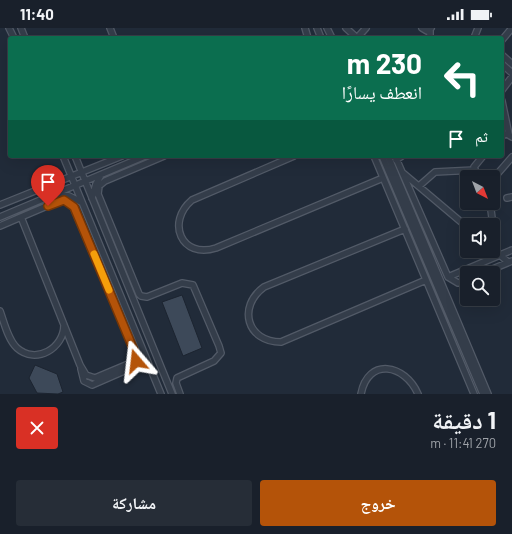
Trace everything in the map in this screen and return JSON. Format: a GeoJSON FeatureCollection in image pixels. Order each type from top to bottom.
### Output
{"type":"FeatureCollection","features":[{"type":"Feature","properties":{"kind":"street"},"geometry":{"type":"LineString","coordinates":[[346,28],[355,36]]}},
{"type":"Feature","properties":{"kind":"street"},"geometry":{"type":"LineString","coordinates":[[359,36],[366,28]]}},
{"type":"Feature","properties":{"kind":"street"},"geometry":{"type":"LineString","coordinates":[[422,28],[426,31],[431,29]]}},
{"type":"Feature","properties":{"kind":"street"},"geometry":{"type":"LineString","coordinates":[[504,38],[512,28]]}},
{"type":"Feature","properties":{"kind":"street"},"geometry":{"type":"LineString","coordinates":[[504,57],[512,64]]}},
{"type":"Feature","properties":{"kind":"street"},"geometry":{"type":"LineString","coordinates":[[504,66],[512,73]]}},
{"type":"Feature","properties":{"kind":"street"},"geometry":{"type":"LineString","coordinates":[[504,87],[512,77]]}},
{"type":"Feature","properties":{"kind":"street"},"geometry":{"type":"LineString","coordinates":[[504,110],[510,136]]}},
{"type":"Feature","properties":{"kind":"street"},"geometry":{"type":"LineString","coordinates":[[500,171],[512,157]]}},
{"type":"Feature","properties":{"kind":"street"},"geometry":{"type":"LineString","coordinates":[[64,158],[161,394]]}},
{"type":"Feature","properties":{"kind":"street"},"geometry":{"type":"LineString","coordinates":[[75,158],[144,329],[172,394]]}},
{"type":"Feature","properties":{"kind":"street"},"geometry":{"type":"LineString","coordinates":[[8,213],[2,205],[117,158]]}},
{"type":"Feature","properties":{"kind":"street"},"geometry":{"type":"LineString","coordinates":[[0,217],[141,158]]}},
{"type":"Feature","properties":{"kind":"street"},"geometry":{"type":"LineString","coordinates":[[159,158],[105,181],[99,186],[98,194],[139,294],[147,297],[182,283],[189,283],[196,288],[221,350],[219,357],[214,361],[180,376],[168,384]]}},
{"type":"Feature","properties":{"kind":"street"},"geometry":{"type":"LineString","coordinates":[[289,158],[192,200],[183,210],[178,224],[182,237],[186,243],[198,250],[206,251],[216,248],[383,178]]}},
{"type":"Feature","properties":{"kind":"street"},"geometry":{"type":"LineString","coordinates":[[376,158],[474,394]]}},
{"type":"Feature","properties":{"kind":"street"},"geometry":{"type":"LineString","coordinates":[[383,158],[488,394]]}},
{"type":"Feature","properties":{"kind":"street"},"geometry":{"type":"LineString","coordinates":[[389,158],[440,294],[482,394]]}},
{"type":"Feature","properties":{"kind":"street"},"geometry":{"type":"LineString","coordinates":[[396,158],[448,277],[460,282]]}},
{"type":"Feature","properties":{"kind":"street"},"geometry":{"type":"LineString","coordinates":[[474,170],[474,166],[481,158]]}},
{"type":"Feature","properties":{"kind":"street"},"geometry":{"type":"LineString","coordinates":[[68,167],[78,163]]}},
{"type":"Feature","properties":{"kind":"street"},"geometry":{"type":"LineString","coordinates":[[402,171],[460,221]]}},
{"type":"Feature","properties":{"kind":"street"},"geometry":{"type":"LineString","coordinates":[[419,186],[435,172],[460,171]]}},
{"type":"Feature","properties":{"kind":"street"},"geometry":{"type":"LineString","coordinates":[[92,198],[96,184],[101,175]]}},
{"type":"Feature","properties":{"kind":"street"},"geometry":{"type":"LineString","coordinates":[[55,194],[70,196],[82,203]]}},
{"type":"Feature","properties":{"kind":"street"},"geometry":{"type":"LineString","coordinates":[[0,226],[61,200],[72,204],[135,353],[136,361]]}},
{"type":"Feature","properties":{"kind":"street"},"geometry":{"type":"LineString","coordinates":[[21,217],[64,321],[80,365],[84,381],[92,385],[146,359]]}},
{"type":"Feature","properties":{"kind":"street"},"geometry":{"type":"LineString","coordinates":[[405,229],[264,288],[254,297],[248,309],[248,318],[251,327],[256,334],[264,339],[281,342],[426,280]]}},
{"type":"Feature","properties":{"kind":"street"},"geometry":{"type":"LineString","coordinates":[[500,255],[512,250]]}},
{"type":"Feature","properties":{"kind":"street"},"geometry":{"type":"LineString","coordinates":[[500,255],[510,261]]}},
{"type":"Feature","properties":{"kind":"street"},"geometry":{"type":"LineString","coordinates":[[448,277],[493,258]]}},
{"type":"Feature","properties":{"kind":"street"},"geometry":{"type":"LineString","coordinates":[[499,266],[510,261]]}},
{"type":"Feature","properties":{"kind":"street"},"geometry":{"type":"LineString","coordinates":[[434,297],[440,294]]}},
{"type":"Feature","properties":{"kind":"street"},"geometry":{"type":"LineString","coordinates":[[0,311],[15,346],[30,354],[42,354],[53,349],[63,333],[64,321]]}},
{"type":"Feature","properties":{"kind":"street"},"geometry":{"type":"LineString","coordinates":[[135,332],[144,329]]}},
{"type":"Feature","properties":{"kind":"street"},"geometry":{"type":"LineString","coordinates":[[80,365],[87,376],[95,378],[136,361],[146,359]]}},
{"type":"Feature","properties":{"kind":"street"},"geometry":{"type":"LineString","coordinates":[[361,394],[368,378],[376,372],[385,369],[395,370],[408,377],[418,394]]}},
{"type":"Feature","properties":{"kind":"street"},"geometry":{"type":"LineString","coordinates":[[176,380],[180,394]]}},
{"type":"Feature","properties":{"kind":"building"},"geometry":{"type":"Polygon","coordinates":[[[182,295],[202,348],[183,356],[162,302],[182,295]]]}},
{"type":"Feature","properties":{"kind":"building"},"geometry":{"type":"Polygon","coordinates":[[[35,365],[57,374],[63,392],[58,394],[37,393],[29,378],[35,365]]]}},
{"type":"Feature","properties":{"kind":"slow traffic"},"geometry":{"type":"LineString","coordinates":[[94,254],[109,290]]}},
{"type":"Feature","properties":{"kind":"route"},"geometry":{"type":"LineString","coordinates":[[48,206],[64,200],[70,202],[74,207],[135,353],[136,361]]}}]}
